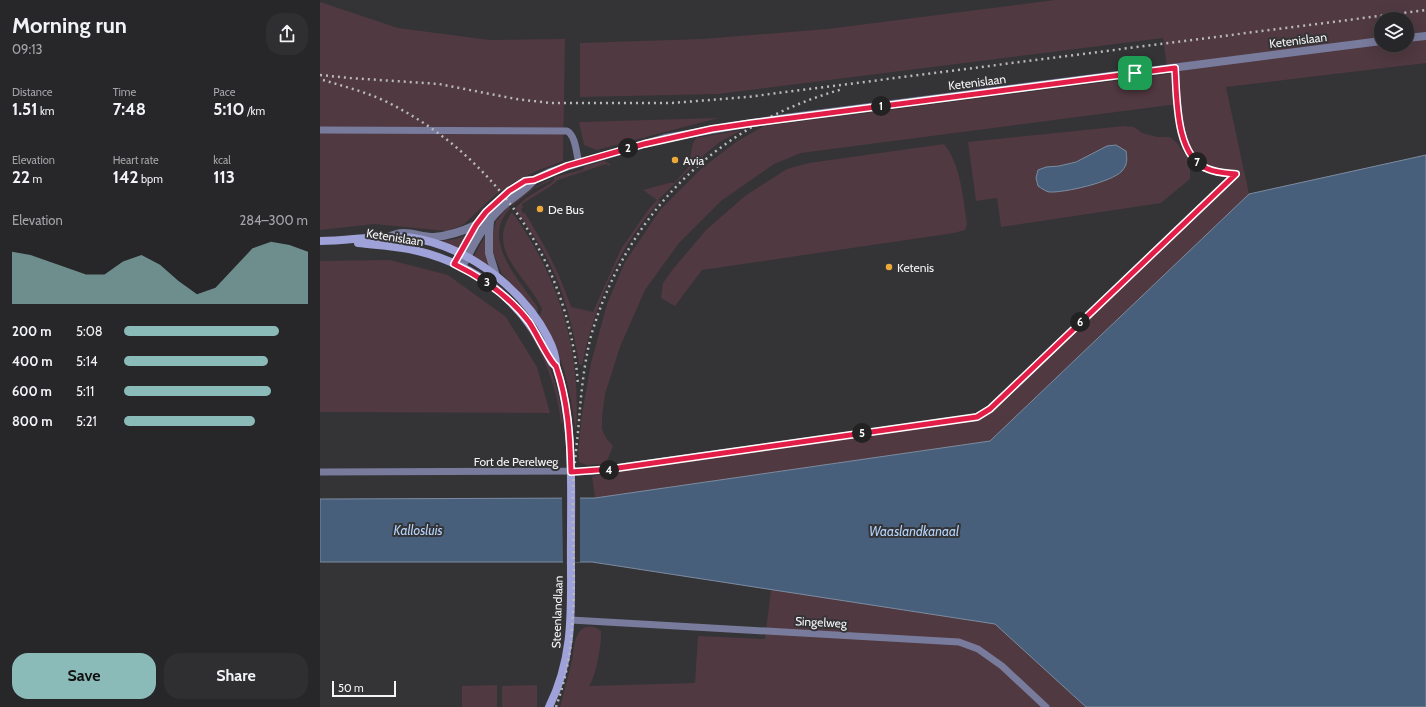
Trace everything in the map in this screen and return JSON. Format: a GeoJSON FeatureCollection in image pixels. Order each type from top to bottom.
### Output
{"type":"FeatureCollection","features":[{"type":"Feature","properties":{"kind":"main road","name":"Ketenislaan"},"geometry":{"type":"LineString","coordinates":[[320,241],[389,237],[417,239],[464,255],[496,276],[516,293],[535,316],[541,326],[553,348],[557,359],[556,366]]}},
{"type":"Feature","properties":{"kind":"main road","name":"Ketenislaan"},"geometry":{"type":"LineString","coordinates":[[331,241],[409,249],[434,256],[458,266]]}},
{"type":"Feature","properties":{"kind":"main road"},"geometry":{"type":"LineString","coordinates":[[458,266],[487,282],[514,305],[528,322],[542,343],[552,363],[556,366],[567,406],[571,472]]}},
{"type":"Feature","properties":{"kind":"main road","name":"Steenlandlaan"},"geometry":{"type":"LineString","coordinates":[[549,707],[564,671],[569,646],[571,620],[571,472]]}},
{"type":"Feature","properties":{"kind":"street"},"geometry":{"type":"LineString","coordinates":[[1414,37],[1426,36]]}},
{"type":"Feature","properties":{"kind":"street","name":"Ketenislaan"},"geometry":{"type":"LineString","coordinates":[[458,266],[476,225],[509,191],[525,181],[534,180],[550,172],[579,162],[665,138],[734,126],[1374,42]]}},
{"type":"Feature","properties":{"kind":"street","name":"Fort de Perelweg"},"geometry":{"type":"LineString","coordinates":[[320,472],[571,472],[611,469],[977,417],[990,409],[1236,174],[1207,169],[1188,151],[1180,129],[1175,68]]}},
{"type":"Feature","properties":{"kind":"street"},"geometry":{"type":"LineString","coordinates":[[320,130],[567,131],[571,133],[573,138],[579,162]]}},
{"type":"Feature","properties":{"kind":"street","name":"Ketenislaan"},"geometry":{"type":"LineString","coordinates":[[464,255],[500,209],[529,186],[534,180]]}},
{"type":"Feature","properties":{"kind":"street"},"geometry":{"type":"LineString","coordinates":[[490,220],[489,253],[496,276]]}},
{"type":"Feature","properties":{"kind":"street","name":"Ketenislaan"},"geometry":{"type":"LineString","coordinates":[[389,237],[396,233],[403,232],[433,237],[442,236],[459,232],[476,225]]}},
{"type":"Feature","properties":{"kind":"street","name":"Singelweg"},"geometry":{"type":"LineString","coordinates":[[571,620],[959,642],[978,649],[1002,666],[1046,707]]}},
{"type":"Feature","properties":{"kind":"shaded area"},"geometry":{"type":"Polygon","coordinates":[[[1055,0],[1426,0],[1426,63],[1226,87],[1249,194],[990,441],[595,498],[592,477],[611,469],[977,417],[1235,175],[1207,169],[1188,151],[1178,104],[801,153],[774,164],[721,201],[679,243],[645,290],[620,347],[605,394],[602,429],[606,438],[613,446],[606,464],[586,465],[579,462],[578,453],[582,414],[591,363],[607,304],[625,262],[660,210],[702,168],[736,142],[764,126],[1168,74],[1163,38],[718,94],[580,97],[580,43],[702,39],[827,29],[1055,0]]]}},
{"type":"Feature","properties":{"kind":"shaded area"},"geometry":{"type":"Polygon","coordinates":[[[320,2],[398,28],[490,40],[565,39],[563,161],[516,181],[495,195],[463,225],[447,231],[374,224],[320,230],[320,2]]]}},
{"type":"Feature","properties":{"kind":"shaded area"},"geometry":{"type":"Polygon","coordinates":[[[718,118],[597,150],[584,145],[579,122],[718,118]]]}},
{"type":"Feature","properties":{"kind":"shaded area"},"geometry":{"type":"Polygon","coordinates":[[[1124,126],[1134,127],[1142,133],[1157,137],[1170,137],[1176,142],[1190,161],[1190,179],[1161,203],[1001,227],[997,198],[976,201],[968,142],[1124,126]],[[1093,155],[1059,166],[1046,167],[1038,186],[1093,155]]]}},
{"type":"Feature","properties":{"kind":"shaded area"},"geometry":{"type":"Polygon","coordinates":[[[742,130],[720,142],[705,154],[658,200],[660,201],[639,227],[619,259],[603,293],[591,329],[582,365],[579,364],[564,298],[554,272],[537,240],[515,208],[526,198],[551,183],[554,180],[554,177],[582,170],[585,166],[604,161],[610,164],[610,166],[606,164],[558,180],[522,204],[523,208],[521,209],[532,224],[551,258],[571,307],[593,312],[621,249],[648,210],[657,200],[643,190],[674,183],[688,168],[693,143],[696,138],[742,130]]]}},
{"type":"Feature","properties":{"kind":"shaded area"},"geometry":{"type":"Polygon","coordinates":[[[944,144],[950,152],[958,172],[967,224],[965,230],[954,233],[702,270],[675,306],[661,298],[663,283],[706,230],[745,196],[787,169],[809,163],[944,144]]]}},
{"type":"Feature","properties":{"kind":"shaded area"},"geometry":{"type":"Polygon","coordinates":[[[551,179],[550,181],[533,189],[513,205],[512,203],[529,190],[551,179]]]}},
{"type":"Feature","properties":{"kind":"shaded area"},"geometry":{"type":"Polygon","coordinates":[[[509,206],[510,209],[502,221],[499,233],[501,246],[513,272],[537,306],[537,313],[502,274],[493,252],[493,233],[496,221],[509,206]]]}},
{"type":"Feature","properties":{"kind":"shaded area"},"geometry":{"type":"Polygon","coordinates":[[[512,212],[543,262],[564,316],[571,344],[575,373],[577,402],[576,432],[564,370],[559,355],[539,317],[542,310],[541,307],[505,251],[503,239],[505,226],[512,212]]]}},
{"type":"Feature","properties":{"kind":"shaded area"},"geometry":{"type":"Polygon","coordinates":[[[486,234],[490,267],[474,256],[486,234]]]}},
{"type":"Feature","properties":{"kind":"shaded area"},"geometry":{"type":"Polygon","coordinates":[[[466,235],[459,248],[436,242],[456,239],[466,235]]]}},
{"type":"Feature","properties":{"kind":"shaded area"},"geometry":{"type":"Polygon","coordinates":[[[390,260],[448,275],[506,317],[537,367],[550,413],[320,412],[320,261],[390,260]]]}},
{"type":"Feature","properties":{"kind":"shaded area"},"geometry":{"type":"Polygon","coordinates":[[[527,326],[541,348],[552,372],[559,398],[563,424],[561,423],[557,397],[549,373],[539,350],[526,328],[527,326]]]}},
{"type":"Feature","properties":{"kind":"shaded area"},"geometry":{"type":"Polygon","coordinates":[[[771,589],[995,624],[1086,707],[560,707],[571,665],[576,637],[584,628],[591,627],[601,631],[601,643],[598,660],[592,682],[589,686],[695,683],[698,636],[765,639],[771,589]]]}},
{"type":"Feature","properties":{"kind":"shaded area"},"geometry":{"type":"Polygon","coordinates":[[[497,685],[497,707],[462,707],[462,686],[497,685]]]}},
{"type":"Feature","properties":{"kind":"shaded area"},"geometry":{"type":"Polygon","coordinates":[[[537,685],[537,707],[502,707],[502,686],[537,685]]]}},
{"type":"Feature","properties":{"kind":"water"},"geometry":{"type":"Polygon","coordinates":[[[1116,145],[1126,151],[1127,159],[1124,168],[1117,175],[1098,183],[1065,191],[1049,192],[1038,186],[1036,178],[1038,170],[1046,167],[1076,162],[1107,146],[1116,145]]]}},
{"type":"Feature","properties":{"kind":"water"},"geometry":{"type":"Polygon","coordinates":[[[1426,155],[1426,707],[1086,707],[995,624],[592,562],[320,562],[320,499],[595,498],[990,441],[1249,194],[1426,155]]]}},
{"type":"Feature","properties":{"kind":"pier"},"geometry":{"type":"Polygon","coordinates":[[[562,496],[580,496],[580,562],[563,563],[562,496]]]}},
{"type":"Feature","properties":{"kind":"railway"},"geometry":{"type":"LineString","coordinates":[[320,75],[439,84],[516,99],[550,103],[672,103],[747,97],[1426,10]]}},
{"type":"Feature","properties":{"kind":"railway"},"geometry":{"type":"LineString","coordinates":[[323,80],[358,90],[383,100],[429,127],[464,154],[495,185],[522,220],[544,258],[560,298],[572,341],[578,385]]}},
{"type":"Feature","properties":{"kind":"railway"},"geometry":{"type":"LineString","coordinates":[[556,707],[567,667],[571,637],[574,592],[573,488],[583,378],[591,336],[607,291],[628,250],[654,212],[684,179],[718,149],[756,124],[798,104],[843,89]]}},
{"type":"Feature","properties":{"kind":"place","name":"Avia"},"geometry":{"type":"Point","coordinates":[675,160]}},
{"type":"Feature","properties":{"kind":"place","name":"De Bus"},"geometry":{"type":"Point","coordinates":[540,209]}},
{"type":"Feature","properties":{"kind":"place","name":"Ketenis"},"geometry":{"type":"Point","coordinates":[889,267]}},
{"type":"Feature","properties":{"kind":"route"},"geometry":{"type":"LineString","coordinates":[[1175,68],[1180,129],[1188,151],[1207,169],[1217,172],[1236,174],[990,409],[977,417],[611,469],[571,472],[569,420],[560,376],[556,366],[552,363],[548,353],[528,322],[514,305],[492,285],[454,264],[476,225],[486,212],[509,191],[525,181],[534,180],[550,172],[579,162],[665,138],[712,129],[785,118],[850,111],[1135,73],[1175,68]]}},
{"type":"Feature","properties":{"kind":"water label","name":"Kallosluis"},"geometry":{"type":"Point","coordinates":[418,530]}},
{"type":"Feature","properties":{"kind":"water label","name":"Waaslandkanaal"},"geometry":{"type":"Point","coordinates":[914,531]}}]}
